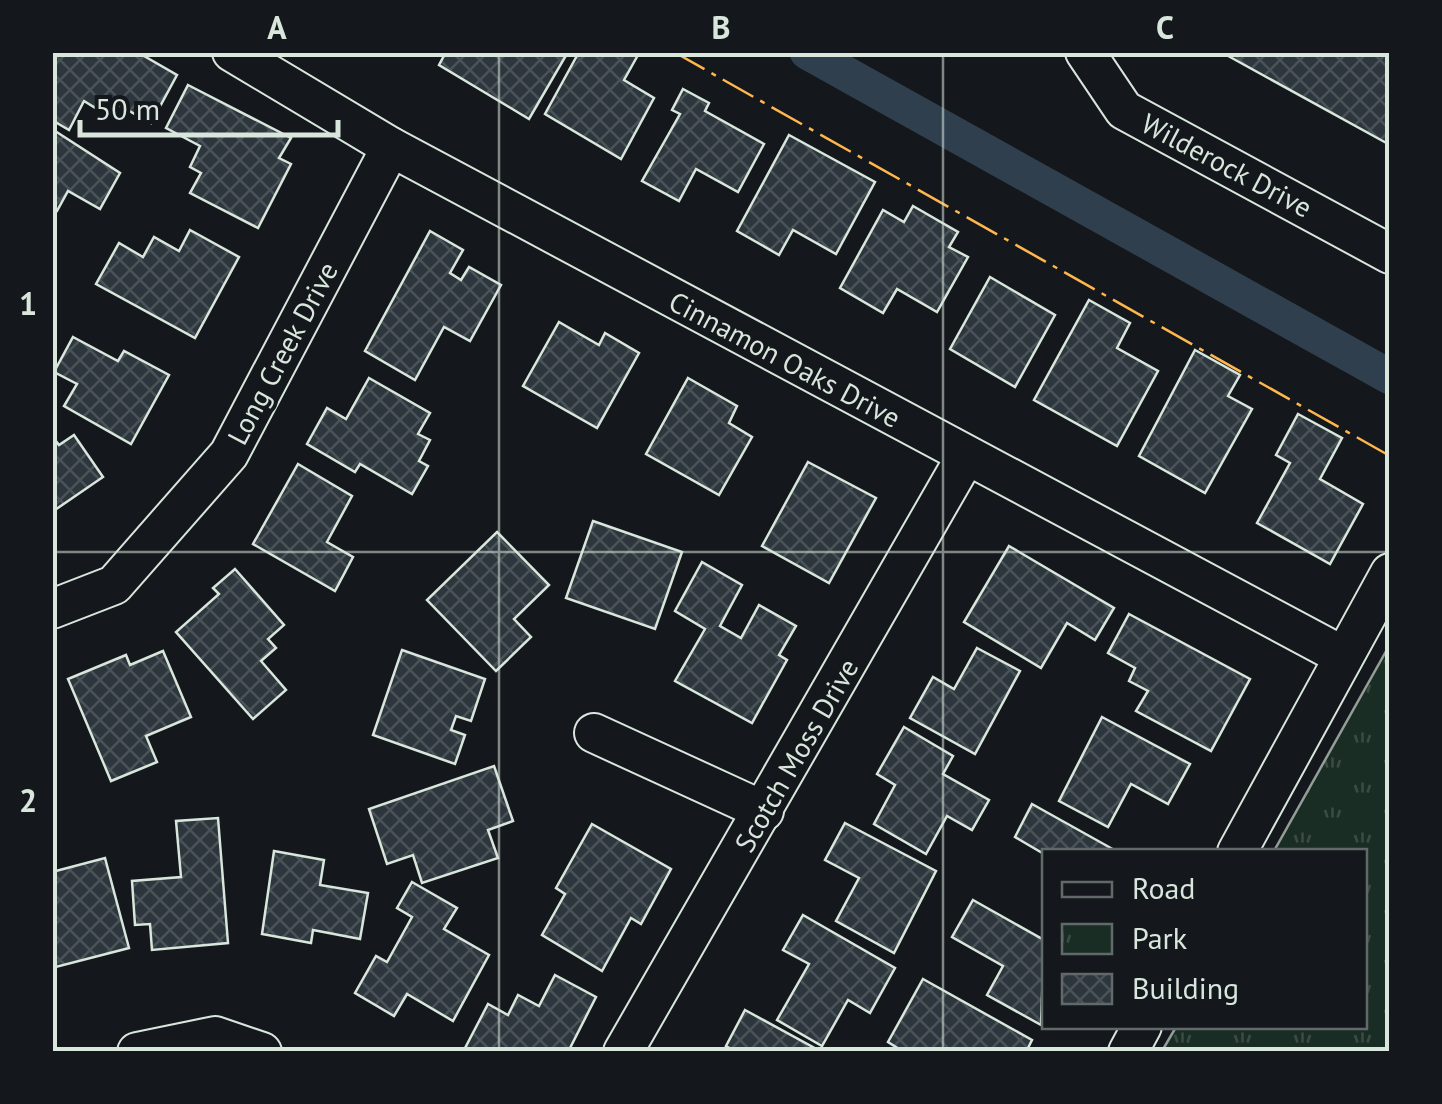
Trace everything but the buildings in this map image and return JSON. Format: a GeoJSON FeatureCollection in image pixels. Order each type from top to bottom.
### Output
{"type":"FeatureCollection","features":[{"type":"Feature","properties":{"kind":"street","name":"Cinnamon Oaks Drive"},"geometry":{"type":"LineString","coordinates":[[232,52],[391,147],[1343,656]]}},
{"type":"Feature","properties":{"kind":"street","name":"Wilderock Drive"},"geometry":{"type":"LineString","coordinates":[[1085,53],[1124,110],[1390,254]]}},
{"type":"Feature","properties":{"kind":"street","name":"Long Creek Drive"},"geometry":{"type":"LineString","coordinates":[[52,608],[114,586],[229,454],[391,147]]}},
{"type":"Feature","properties":{"kind":"street","name":"Scotch Moss Drive"},"geometry":{"type":"LineString","coordinates":[[623,1052],[966,456]]}},
{"type":"Feature","properties":{"kind":"street"},"geometry":{"type":"LineString","coordinates":[[1239,849],[1390,573]]}},
{"type":"Feature","properties":{"kind":"street"},"geometry":{"type":"LineString","coordinates":[[594,733],[764,811]]}},
{"type":"Feature","properties":{"kind":"street"},"geometry":{"type":"LineString","coordinates":[[1128,1052],[1140,1029]]}},
{"type":"Feature","properties":{"kind":"street"},"geometry":{"type":"LineString","coordinates":[[137,1052],[215,1036],[262,1052]]}},
{"type":"Feature","properties":{"kind":"green space"},"geometry":{"type":"Polygon","coordinates":[[[1389,646],[1389,1051],[1162,1051],[1175,1029],[1367,1029],[1367,849],[1275,849],[1389,646]]]}},
{"type":"Feature","properties":{"kind":"waterway"},"geometry":{"type":"LineString","coordinates":[[807,52],[1390,377]]}},
{"type":"Feature","properties":{"kind":"power"},"geometry":{"type":"LineString","coordinates":[[674,52],[1390,456]]}}]}
